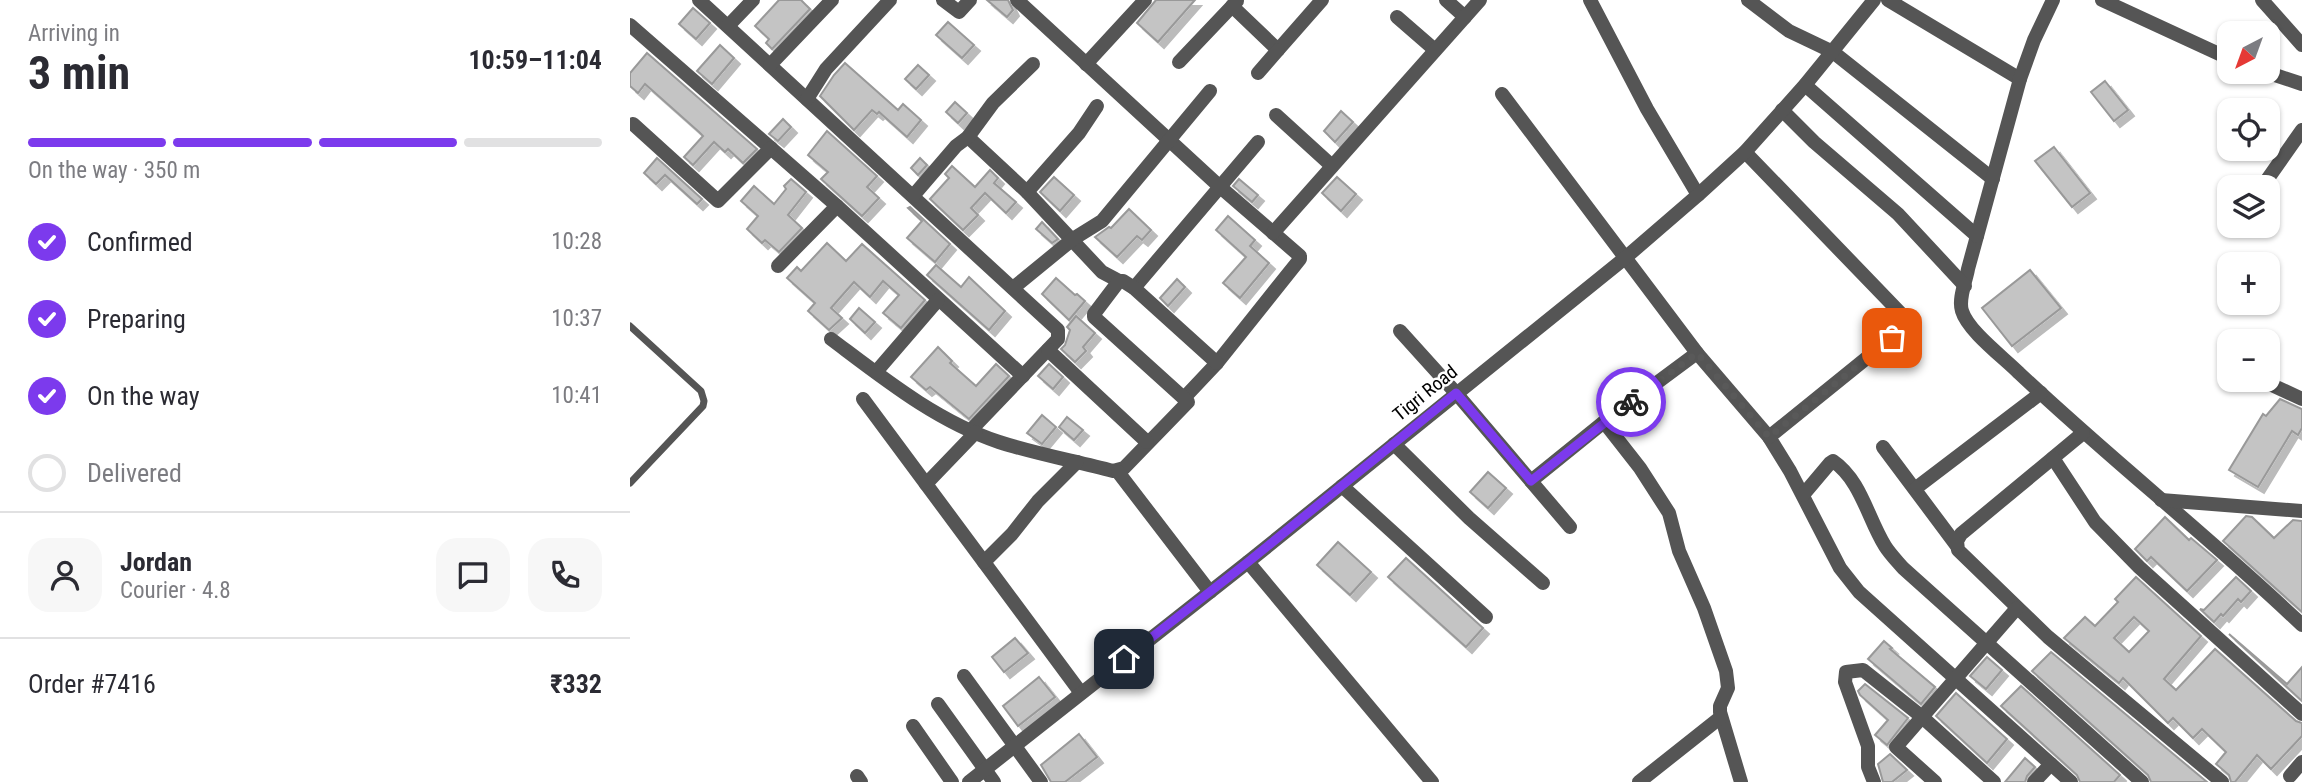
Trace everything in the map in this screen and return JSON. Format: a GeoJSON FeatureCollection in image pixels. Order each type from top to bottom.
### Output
{"type":"FeatureCollection","features":[{"type":"Feature","properties":{"kind":"street"},"geometry":{"type":"LineString","coordinates":[[699,0],[1058,330],[1058,339],[926,484]]}},
{"type":"Feature","properties":{"kind":"street"},"geometry":{"type":"LineString","coordinates":[[728,26],[753,0]]}},
{"type":"Feature","properties":{"kind":"street"},"geometry":{"type":"LineString","coordinates":[[770,65],[832,0]]}},
{"type":"Feature","properties":{"kind":"street"},"geometry":{"type":"LineString","coordinates":[[807,99],[826,69],[890,0]]}},
{"type":"Feature","properties":{"kind":"street"},"geometry":{"type":"LineString","coordinates":[[943,0],[959,12],[970,0]]}},
{"type":"Feature","properties":{"kind":"street"},"geometry":{"type":"LineString","coordinates":[[1017,0],[1168,140],[1300,256],[1217,363],[1184,398]]}},
{"type":"Feature","properties":{"kind":"street"},"geometry":{"type":"LineString","coordinates":[[1086,64],[1145,0]]}},
{"type":"Feature","properties":{"kind":"street"},"geometry":{"type":"LineString","coordinates":[[1258,73],[1322,0]]}},
{"type":"Feature","properties":{"kind":"street"},"geometry":{"type":"LineString","coordinates":[[1446,0],[1465,17]]}},
{"type":"Feature","properties":{"kind":"street"},"geometry":{"type":"LineString","coordinates":[[1273,233],[1480,0]]}},
{"type":"Feature","properties":{"kind":"street"},"geometry":{"type":"LineString","coordinates":[[1590,0],[1647,109],[1698,195]]}},
{"type":"Feature","properties":{"kind":"street"},"geometry":{"type":"LineString","coordinates":[[1748,0],[1789,31],[1833,52],[1993,179]]}},
{"type":"Feature","properties":{"kind":"street","name":"Tigri Road"},"geometry":{"type":"LineString","coordinates":[[969,782],[1248,562],[1625,258],[1698,195],[1745,152],[1805,85],[1874,0]]}},
{"type":"Feature","properties":{"kind":"street"},"geometry":{"type":"LineString","coordinates":[[1888,0],[2020,79]]}},
{"type":"Feature","properties":{"kind":"street"},"geometry":{"type":"LineString","coordinates":[[2053,0],[2034,40],[2020,79],[1977,236],[1961,306],[1966,319],[2083,433],[2251,576],[2302,625]]}},
{"type":"Feature","properties":{"kind":"street"},"geometry":{"type":"LineString","coordinates":[[2102,0],[2217,53]]}},
{"type":"Feature","properties":{"kind":"street"},"geometry":{"type":"LineString","coordinates":[[2262,0],[2302,45]]}},
{"type":"Feature","properties":{"kind":"street"},"geometry":{"type":"LineString","coordinates":[[1179,62],[1235,3],[1279,50]]}},
{"type":"Feature","properties":{"kind":"street"},"geometry":{"type":"LineString","coordinates":[[1397,17],[1436,50]]}},
{"type":"Feature","properties":{"kind":"street"},"geometry":{"type":"LineString","coordinates":[[630,25],[837,205],[937,300],[1023,376]]}},
{"type":"Feature","properties":{"kind":"street"},"geometry":{"type":"LineString","coordinates":[[913,196],[956,146],[968,137],[993,103],[1033,64]]}},
{"type":"Feature","properties":{"kind":"street"},"geometry":{"type":"LineString","coordinates":[[2280,77],[2302,84]]}},
{"type":"Feature","properties":{"kind":"street"},"geometry":{"type":"LineString","coordinates":[[1805,85],[1977,236]]}},
{"type":"Feature","properties":{"kind":"street"},"geometry":{"type":"LineString","coordinates":[[1013,288],[1073,239],[1102,221],[1210,91]]}},
{"type":"Feature","properties":{"kind":"street"},"geometry":{"type":"LineString","coordinates":[[1502,94],[1697,353],[1769,437],[1851,584],[2071,782]]}},
{"type":"Feature","properties":{"kind":"street"},"geometry":{"type":"LineString","coordinates":[[1027,192],[1079,133],[1097,106]]}},
{"type":"Feature","properties":{"kind":"street"},"geometry":{"type":"LineString","coordinates":[[1782,110],[1814,142],[1898,214],[1965,286]]}},
{"type":"Feature","properties":{"kind":"street"},"geometry":{"type":"LineString","coordinates":[[1276,115],[1332,166]]}},
{"type":"Feature","properties":{"kind":"street"},"geometry":{"type":"LineString","coordinates":[[633,124],[718,201],[771,148]]}},
{"type":"Feature","properties":{"kind":"street"},"geometry":{"type":"LineString","coordinates":[[2270,175],[2302,130]]}},
{"type":"Feature","properties":{"kind":"street"},"geometry":{"type":"LineString","coordinates":[[968,137],[1027,192],[1102,272],[1134,288],[1217,363]]}},
{"type":"Feature","properties":{"kind":"street"},"geometry":{"type":"LineString","coordinates":[[1134,288],[1258,142]]}},
{"type":"Feature","properties":{"kind":"street"},"geometry":{"type":"LineString","coordinates":[[1745,152],[1910,323],[1769,437]]}},
{"type":"Feature","properties":{"kind":"street"},"geometry":{"type":"LineString","coordinates":[[778,266],[837,205]]}},
{"type":"Feature","properties":{"kind":"street"},"geometry":{"type":"LineString","coordinates":[[1118,472],[1188,401],[1094,317],[1119,281]]}},
{"type":"Feature","properties":{"kind":"street"},"geometry":{"type":"LineString","coordinates":[[876,372],[937,300]]}},
{"type":"Feature","properties":{"kind":"street"},"geometry":{"type":"LineString","coordinates":[[1400,331],[1570,527]]}},
{"type":"Feature","properties":{"kind":"street"},"geometry":{"type":"LineString","coordinates":[[831,339],[931,410],[973,431],[999,442],[1118,472],[1210,592]]}},
{"type":"Feature","properties":{"kind":"street"},"geometry":{"type":"LineString","coordinates":[[1048,350],[1147,442]]}},
{"type":"Feature","properties":{"kind":"street"},"geometry":{"type":"LineString","coordinates":[[1531,481],[1604,422],[1697,353]]}},
{"type":"Feature","properties":{"kind":"street"},"geometry":{"type":"LineString","coordinates":[[2280,389],[2302,399]]}},
{"type":"Feature","properties":{"kind":"street"},"geometry":{"type":"LineString","coordinates":[[1916,488],[2041,393]]}},
{"type":"Feature","properties":{"kind":"street"},"geometry":{"type":"LineString","coordinates":[[863,400],[1081,693]]}},
{"type":"Feature","properties":{"kind":"street"},"geometry":{"type":"LineString","coordinates":[[1604,422],[1640,468],[1670,513],[1679,551],[1704,608],[1726,671],[1728,688],[1720,706],[1721,717],[1741,782]]}},
{"type":"Feature","properties":{"kind":"street"},"geometry":{"type":"LineString","coordinates":[[1957,545],[1961,534],[2083,433]]}},
{"type":"Feature","properties":{"kind":"street"},"geometry":{"type":"LineString","coordinates":[[1394,444],[1469,519],[1543,583]]}},
{"type":"Feature","properties":{"kind":"street"},"geometry":{"type":"LineString","coordinates":[[1883,447],[1916,488],[1962,556],[2048,637],[2222,782]]}},
{"type":"Feature","properties":{"kind":"street"},"geometry":{"type":"LineString","coordinates":[[2053,458],[2095,522],[2139,567],[2302,714]]}},
{"type":"Feature","properties":{"kind":"street"},"geometry":{"type":"LineString","coordinates":[[1803,495],[1830,463],[1833,461],[1838,464],[1856,487],[1885,547],[1903,568],[2142,782]]}},
{"type":"Feature","properties":{"kind":"street"},"geometry":{"type":"LineString","coordinates":[[984,562],[1012,534],[1038,500],[1077,462]]}},
{"type":"Feature","properties":{"kind":"street"},"geometry":{"type":"LineString","coordinates":[[1342,486],[1486,617]]}},
{"type":"Feature","properties":{"kind":"street"},"geometry":{"type":"LineString","coordinates":[[2161,500],[2302,511]]}},
{"type":"Feature","properties":{"kind":"street"},"geometry":{"type":"LineString","coordinates":[[1248,562],[1432,782]]}},
{"type":"Feature","properties":{"kind":"street"},"geometry":{"type":"LineString","coordinates":[[1935,782],[1896,747],[2017,608]]}},
{"type":"Feature","properties":{"kind":"street"},"geometry":{"type":"LineString","coordinates":[[1874,782],[1868,767],[1868,746],[1845,682],[1846,673],[1863,670],[1921,716],[1994,782]]}},
{"type":"Feature","properties":{"kind":"street"},"geometry":{"type":"LineString","coordinates":[[964,676],[1041,782]]}},
{"type":"Feature","properties":{"kind":"street"},"geometry":{"type":"LineString","coordinates":[[938,704],[994,782]]}},
{"type":"Feature","properties":{"kind":"street"},"geometry":{"type":"LineString","coordinates":[[1639,782],[1721,717]]}},
{"type":"Feature","properties":{"kind":"street"},"geometry":{"type":"LineString","coordinates":[[913,726],[952,782]]}},
{"type":"Feature","properties":{"kind":"street"},"geometry":{"type":"LineString","coordinates":[[2290,776],[2302,762]]}},
{"type":"Feature","properties":{"kind":"street"},"geometry":{"type":"LineString","coordinates":[[2034,782],[2052,764]]}},
{"type":"Feature","properties":{"kind":"lane"},"geometry":{"type":"LineString","coordinates":[[630,326],[701,391],[704,401],[703,406],[630,483]]}},
{"type":"Feature","properties":{"kind":"building"},"geometry":{"type":"Polygon","coordinates":[[[779,0],[801,0],[810,9],[772,49],[766,43],[769,39],[755,26],[779,0]]]}},
{"type":"Feature","properties":{"kind":"building"},"geometry":{"type":"Polygon","coordinates":[[[987,0],[1008,0],[1013,10],[1007,17],[987,0]]]}},
{"type":"Feature","properties":{"kind":"building"},"geometry":{"type":"Polygon","coordinates":[[[1156,0],[1195,0],[1158,42],[1137,23],[1156,0]]]}},
{"type":"Feature","properties":{"kind":"building"},"geometry":{"type":"Polygon","coordinates":[[[693,8],[710,23],[696,39],[679,24],[693,8]]]}},
{"type":"Feature","properties":{"kind":"building"},"geometry":{"type":"Polygon","coordinates":[[[948,22],[974,45],[962,58],[936,35],[948,22]]]}},
{"type":"Feature","properties":{"kind":"building"},"geometry":{"type":"Polygon","coordinates":[[[720,45],[734,58],[712,84],[697,71],[720,45]]]}},
{"type":"Feature","properties":{"kind":"building"},"geometry":{"type":"Polygon","coordinates":[[[647,53],[757,149],[743,163],[728,149],[725,152],[714,142],[693,165],[684,157],[703,136],[645,84],[638,93],[630,86],[630,73],[647,53]]]}},
{"type":"Feature","properties":{"kind":"building"},"geometry":{"type":"Polygon","coordinates":[[[845,63],[898,110],[903,104],[921,120],[907,137],[879,112],[877,114],[872,110],[854,130],[820,96],[845,63]]]}},
{"type":"Feature","properties":{"kind":"building"},"geometry":{"type":"Polygon","coordinates":[[[918,65],[929,75],[916,89],[905,79],[918,65]]]}},
{"type":"Feature","properties":{"kind":"building"},"geometry":{"type":"Polygon","coordinates":[[[2105,81],[2128,110],[2114,121],[2091,92],[2105,81]]]}},
{"type":"Feature","properties":{"kind":"building"},"geometry":{"type":"Polygon","coordinates":[[[955,102],[967,113],[958,123],[946,112],[955,102]]]}},
{"type":"Feature","properties":{"kind":"building"},"geometry":{"type":"Polygon","coordinates":[[[1341,111],[1353,122],[1335,142],[1324,131],[1341,111]]]}},
{"type":"Feature","properties":{"kind":"building"},"geometry":{"type":"Polygon","coordinates":[[[783,119],[791,127],[778,141],[769,134],[783,119]]]}},
{"type":"Feature","properties":{"kind":"building"},"geometry":{"type":"Polygon","coordinates":[[[827,131],[877,176],[867,187],[879,198],[862,216],[821,179],[828,172],[808,155],[827,131]]]}},
{"type":"Feature","properties":{"kind":"building"},"geometry":{"type":"Polygon","coordinates":[[[2054,147],[2090,193],[2072,207],[2035,161],[2054,147]]]}},
{"type":"Feature","properties":{"kind":"building"},"geometry":{"type":"Polygon","coordinates":[[[657,158],[702,199],[697,204],[665,175],[656,184],[644,173],[657,158]]]}},
{"type":"Feature","properties":{"kind":"building"},"geometry":{"type":"Polygon","coordinates":[[[920,158],[927,165],[918,175],[911,168],[920,158]]]}},
{"type":"Feature","properties":{"kind":"building"},"geometry":{"type":"Polygon","coordinates":[[[952,166],[975,187],[990,170],[998,178],[994,183],[1016,202],[1006,213],[985,193],[971,208],[978,215],[963,230],[930,199],[949,178],[945,174],[952,166]]]}},
{"type":"Feature","properties":{"kind":"building"},"geometry":{"type":"Polygon","coordinates":[[[1054,177],[1074,195],[1060,211],[1040,192],[1054,177]]]}},
{"type":"Feature","properties":{"kind":"building"},"geometry":{"type":"Polygon","coordinates":[[[1337,177],[1356,194],[1341,211],[1322,193],[1337,177]]]}},
{"type":"Feature","properties":{"kind":"building"},"geometry":{"type":"Polygon","coordinates":[[[791,179],[806,192],[788,215],[802,228],[779,252],[765,240],[762,243],[747,229],[758,216],[741,201],[754,186],[774,204],[791,179]]]}},
{"type":"Feature","properties":{"kind":"building"},"geometry":{"type":"Polygon","coordinates":[[[1239,179],[1258,195],[1252,202],[1233,186],[1239,179]]]}},
{"type":"Feature","properties":{"kind":"building"},"geometry":{"type":"Polygon","coordinates":[[[908,208],[950,244],[935,262],[907,238],[922,221],[908,208]]]}},
{"type":"Feature","properties":{"kind":"building"},"geometry":{"type":"Polygon","coordinates":[[[1129,209],[1151,230],[1142,240],[1137,236],[1117,257],[1095,237],[1111,228],[1129,209]]]}},
{"type":"Feature","properties":{"kind":"building"},"geometry":{"type":"Polygon","coordinates":[[[1228,216],[1255,240],[1250,246],[1269,263],[1240,298],[1223,283],[1246,257],[1216,230],[1228,216]]]}},
{"type":"Feature","properties":{"kind":"building"},"geometry":{"type":"Polygon","coordinates":[[[1042,222],[1058,239],[1052,243],[1036,229],[1042,222]]]}},
{"type":"Feature","properties":{"kind":"building"},"geometry":{"type":"Polygon","coordinates":[[[827,243],[846,261],[862,244],[925,300],[901,328],[883,313],[899,295],[883,281],[870,297],[854,282],[831,308],[842,318],[829,330],[808,311],[815,303],[787,278],[797,267],[801,271],[827,243]]]}},
{"type":"Feature","properties":{"kind":"building"},"geometry":{"type":"Polygon","coordinates":[[[936,265],[961,287],[969,277],[1005,311],[989,330],[927,275],[936,265]]]}},
{"type":"Feature","properties":{"kind":"building"},"geometry":{"type":"Polygon","coordinates":[[[2030,270],[2061,308],[2012,346],[1982,308],[2030,270]]]}},
{"type":"Feature","properties":{"kind":"building"},"geometry":{"type":"Polygon","coordinates":[[[1056,278],[1085,301],[1069,320],[1042,294],[1056,278]]]}},
{"type":"Feature","properties":{"kind":"building"},"geometry":{"type":"Polygon","coordinates":[[[1177,279],[1185,287],[1168,306],[1160,298],[1177,279]]]}},
{"type":"Feature","properties":{"kind":"building"},"geometry":{"type":"Polygon","coordinates":[[[859,308],[875,322],[865,333],[850,319],[859,308]]]}},
{"type":"Feature","properties":{"kind":"building"},"geometry":{"type":"Polygon","coordinates":[[[1076,316],[1095,333],[1083,347],[1086,351],[1075,362],[1061,349],[1070,330],[1067,327],[1076,316]]]}},
{"type":"Feature","properties":{"kind":"building"},"geometry":{"type":"Polygon","coordinates":[[[938,347],[952,361],[950,363],[976,386],[996,364],[1009,376],[969,419],[930,387],[926,390],[911,377],[938,347]]]}},
{"type":"Feature","properties":{"kind":"building"},"geometry":{"type":"Polygon","coordinates":[[[1049,364],[1063,377],[1053,389],[1038,376],[1049,364]]]}},
{"type":"Feature","properties":{"kind":"building"},"geometry":{"type":"Polygon","coordinates":[[[2280,399],[2302,409],[2302,428],[2298,435],[2292,431],[2258,487],[2229,470],[2263,414],[2266,416],[2280,399]]]}},
{"type":"Feature","properties":{"kind":"building"},"geometry":{"type":"Polygon","coordinates":[[[1042,415],[1056,427],[1042,444],[1027,433],[1042,415]]]}},
{"type":"Feature","properties":{"kind":"building"},"geometry":{"type":"Polygon","coordinates":[[[1067,417],[1083,430],[1074,440],[1059,427],[1067,417]]]}},
{"type":"Feature","properties":{"kind":"building"},"geometry":{"type":"Polygon","coordinates":[[[1488,472],[1506,488],[1488,508],[1470,492],[1488,472]]]}},
{"type":"Feature","properties":{"kind":"building"},"geometry":{"type":"Polygon","coordinates":[[[2246,516],[2252,517],[2274,538],[2293,520],[2302,521],[2302,612],[2223,541],[2246,516]]]}},
{"type":"Feature","properties":{"kind":"building"},"geometry":{"type":"Polygon","coordinates":[[[2165,517],[2189,540],[2191,538],[2217,560],[2187,591],[2151,557],[2147,561],[2135,549],[2165,517]]]}},
{"type":"Feature","properties":{"kind":"building"},"geometry":{"type":"Polygon","coordinates":[[[1338,542],[1371,572],[1350,595],[1317,565],[1338,542]]]}},
{"type":"Feature","properties":{"kind":"building"},"geometry":{"type":"Polygon","coordinates":[[[1406,558],[1483,628],[1466,647],[1388,577],[1406,558]]]}},
{"type":"Feature","properties":{"kind":"building"},"geometry":{"type":"Polygon","coordinates":[[[2136,577],[2201,636],[2164,679],[2176,690],[2215,649],[2296,721],[2302,723],[2302,736],[2271,769],[2257,755],[2235,782],[2231,782],[2229,775],[2216,764],[2226,752],[2202,729],[2193,738],[2173,718],[2168,723],[2123,678],[2119,683],[2064,638],[2085,617],[2095,626],[2118,602],[2115,599],[2136,577]],[[2134,617],[2114,638],[2129,652],[2149,631],[2134,617]]]}},
{"type":"Feature","properties":{"kind":"building"},"geometry":{"type":"Polygon","coordinates":[[[2236,577],[2251,591],[2241,602],[2238,599],[2214,622],[2200,609],[2204,610],[2236,577]]]}},
{"type":"Feature","properties":{"kind":"building"},"geometry":{"type":"Polygon","coordinates":[[[2229,634],[2287,684],[2302,667],[2302,701],[2229,634]]]}},
{"type":"Feature","properties":{"kind":"building"},"geometry":{"type":"Polygon","coordinates":[[[1015,638],[1028,653],[1004,672],[992,657],[1015,638]]]}},
{"type":"Feature","properties":{"kind":"building"},"geometry":{"type":"Polygon","coordinates":[[[1884,641],[1935,687],[1921,704],[1868,659],[1884,641]]]}},
{"type":"Feature","properties":{"kind":"building"},"geometry":{"type":"Polygon","coordinates":[[[2051,652],[2207,782],[2151,782],[2148,775],[2032,671],[2051,652]]]}},
{"type":"Feature","properties":{"kind":"building"},"geometry":{"type":"Polygon","coordinates":[[[1987,657],[2002,670],[1986,689],[1970,676],[1987,657]]]}},
{"type":"Feature","properties":{"kind":"building"},"geometry":{"type":"Polygon","coordinates":[[[1039,677],[1055,697],[1018,726],[1003,706],[1039,677]]]}},
{"type":"Feature","properties":{"kind":"building"},"geometry":{"type":"Polygon","coordinates":[[[1865,684],[1908,718],[1887,745],[1875,735],[1888,720],[1860,695],[1858,691],[1865,684]]]}},
{"type":"Feature","properties":{"kind":"building"},"geometry":{"type":"Polygon","coordinates":[[[2021,686],[2120,775],[2114,782],[2080,782],[2077,775],[2001,706],[2021,686]]]}},
{"type":"Feature","properties":{"kind":"building"},"geometry":{"type":"Polygon","coordinates":[[[1956,693],[2007,739],[1987,763],[1936,716],[1956,693]]]}},
{"type":"Feature","properties":{"kind":"building"},"geometry":{"type":"Polygon","coordinates":[[[1079,734],[1097,757],[1065,782],[1051,782],[1041,765],[1079,734]]]}},
{"type":"Feature","properties":{"kind":"building"},"geometry":{"type":"Polygon","coordinates":[[[1890,754],[1907,770],[1892,782],[1883,782],[1878,764],[1890,754]]]}},
{"type":"Feature","properties":{"kind":"building"},"geometry":{"type":"Polygon","coordinates":[[[2025,758],[2035,767],[2025,782],[2005,782],[2025,758]]]}},
{"type":"Feature","properties":{"kind":"way so far"},"geometry":{"type":"LineString","coordinates":[[1631,402],[1697,353],[1769,437],[1892,338]]}},
{"type":"Feature","properties":{"kind":"route"},"geometry":{"type":"LineString","coordinates":[[1124,659],[1456,393],[1531,481],[1631,402]]}}]}
